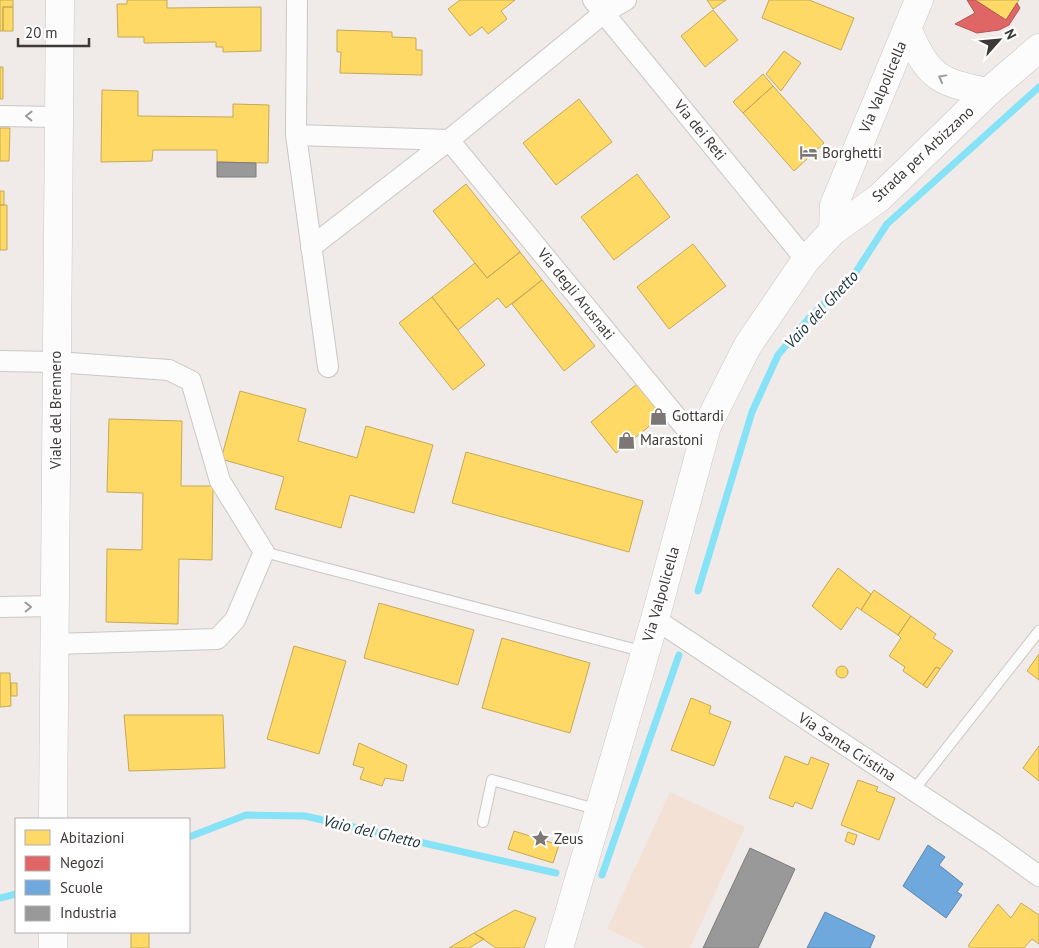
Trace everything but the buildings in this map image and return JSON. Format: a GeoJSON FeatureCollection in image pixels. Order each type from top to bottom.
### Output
{"type":"FeatureCollection","features":[{"type":"Feature","properties":{"kind":"main road","name":"Viale del Brennero"},"geometry":{"type":"LineString","coordinates":[[53,818],[60,0]]}},
{"type":"Feature","properties":{"kind":"main road","name":"Via Valpolicella"},"geometry":{"type":"LineString","coordinates":[[834,231],[834,205],[919,0]]}},
{"type":"Feature","properties":{"kind":"main road","name":"Via Valpolicella"},"geometry":{"type":"LineString","coordinates":[[907,28],[920,58],[938,78],[963,88],[988,92]]}},
{"type":"Feature","properties":{"kind":"main road","name":"Strada per Arbizzano"},"geometry":{"type":"LineString","coordinates":[[806,260],[834,231],[879,198],[988,92],[1039,48]]}},
{"type":"Feature","properties":{"kind":"main road","name":"Via Valpolicella"},"geometry":{"type":"LineString","coordinates":[[559,948],[655,620],[707,426],[748,345],[806,260]]}},
{"type":"Feature","properties":{"kind":"main road"},"geometry":{"type":"LineString","coordinates":[[52,933],[52,948]]}},
{"type":"Feature","properties":{"kind":"street"},"geometry":{"type":"LineString","coordinates":[[297,0],[296,135],[328,367]]}},
{"type":"Feature","properties":{"kind":"street"},"geometry":{"type":"LineString","coordinates":[[311,247],[449,140],[599,6],[626,0]]}},
{"type":"Feature","properties":{"kind":"street","name":"Via dei Reti"},"geometry":{"type":"LineString","coordinates":[[599,6],[806,260]]}},
{"type":"Feature","properties":{"kind":"street"},"geometry":{"type":"LineString","coordinates":[[0,116],[58,117]]}},
{"type":"Feature","properties":{"kind":"street"},"geometry":{"type":"LineString","coordinates":[[296,135],[449,140]]}},
{"type":"Feature","properties":{"kind":"street","name":"Via degli Arusnati"},"geometry":{"type":"LineString","coordinates":[[449,140],[702,448]]}},
{"type":"Feature","properties":{"kind":"street"},"geometry":{"type":"LineString","coordinates":[[0,361],[56,362],[169,370],[191,381],[220,481],[264,552],[235,620],[217,639],[55,644]]}},
{"type":"Feature","properties":{"kind":"street"},"geometry":{"type":"LineString","coordinates":[[0,607],[56,606]]}},
{"type":"Feature","properties":{"kind":"street","name":"Via Santa Cristina"},"geometry":{"type":"LineString","coordinates":[[655,620],[1039,876]]}},
{"type":"Feature","properties":{"kind":"lane"},"geometry":{"type":"LineString","coordinates":[[264,552],[645,652]]}},
{"type":"Feature","properties":{"kind":"lane"},"geometry":{"type":"LineString","coordinates":[[913,791],[1039,632]]}},
{"type":"Feature","properties":{"kind":"lane"},"geometry":{"type":"LineString","coordinates":[[483,822],[492,780],[600,810]]}},
{"type":"Feature","properties":{"kind":"shaded area"},"geometry":{"type":"Polygon","coordinates":[[[670,792],[745,827],[690,948],[647,948],[607,929],[670,792]]]}},
{"type":"Feature","properties":{"kind":"waterway","name":"Vaio del Ghetto"},"geometry":{"type":"LineString","coordinates":[[698,591],[752,412],[778,355],[810,317],[854,275],[887,224],[1039,87]]}},
{"type":"Feature","properties":{"kind":"waterway","name":"Vaio del Ghetto"},"geometry":{"type":"LineString","coordinates":[[602,875],[679,655]]}},
{"type":"Feature","properties":{"kind":"waterway","name":"Vaio del Ghetto"},"geometry":{"type":"LineString","coordinates":[[190,837],[246,815],[305,816],[556,873]]}},
{"type":"Feature","properties":{"kind":"waterway","name":"Vaio del Ghetto"},"geometry":{"type":"LineString","coordinates":[[0,898],[15,894]]}},
{"type":"Feature","properties":{"kind":"place","name":"Borghetti"},"geometry":{"type":"Point","coordinates":[808,153]}},
{"type":"Feature","properties":{"kind":"place","name":"Gottardi"},"geometry":{"type":"Point","coordinates":[658,416]}},
{"type":"Feature","properties":{"kind":"place","name":"Marastoni"},"geometry":{"type":"Point","coordinates":[626,440]}},
{"type":"Feature","properties":{"kind":"place","name":"Zeus"},"geometry":{"type":"Point","coordinates":[540,839]}}]}
